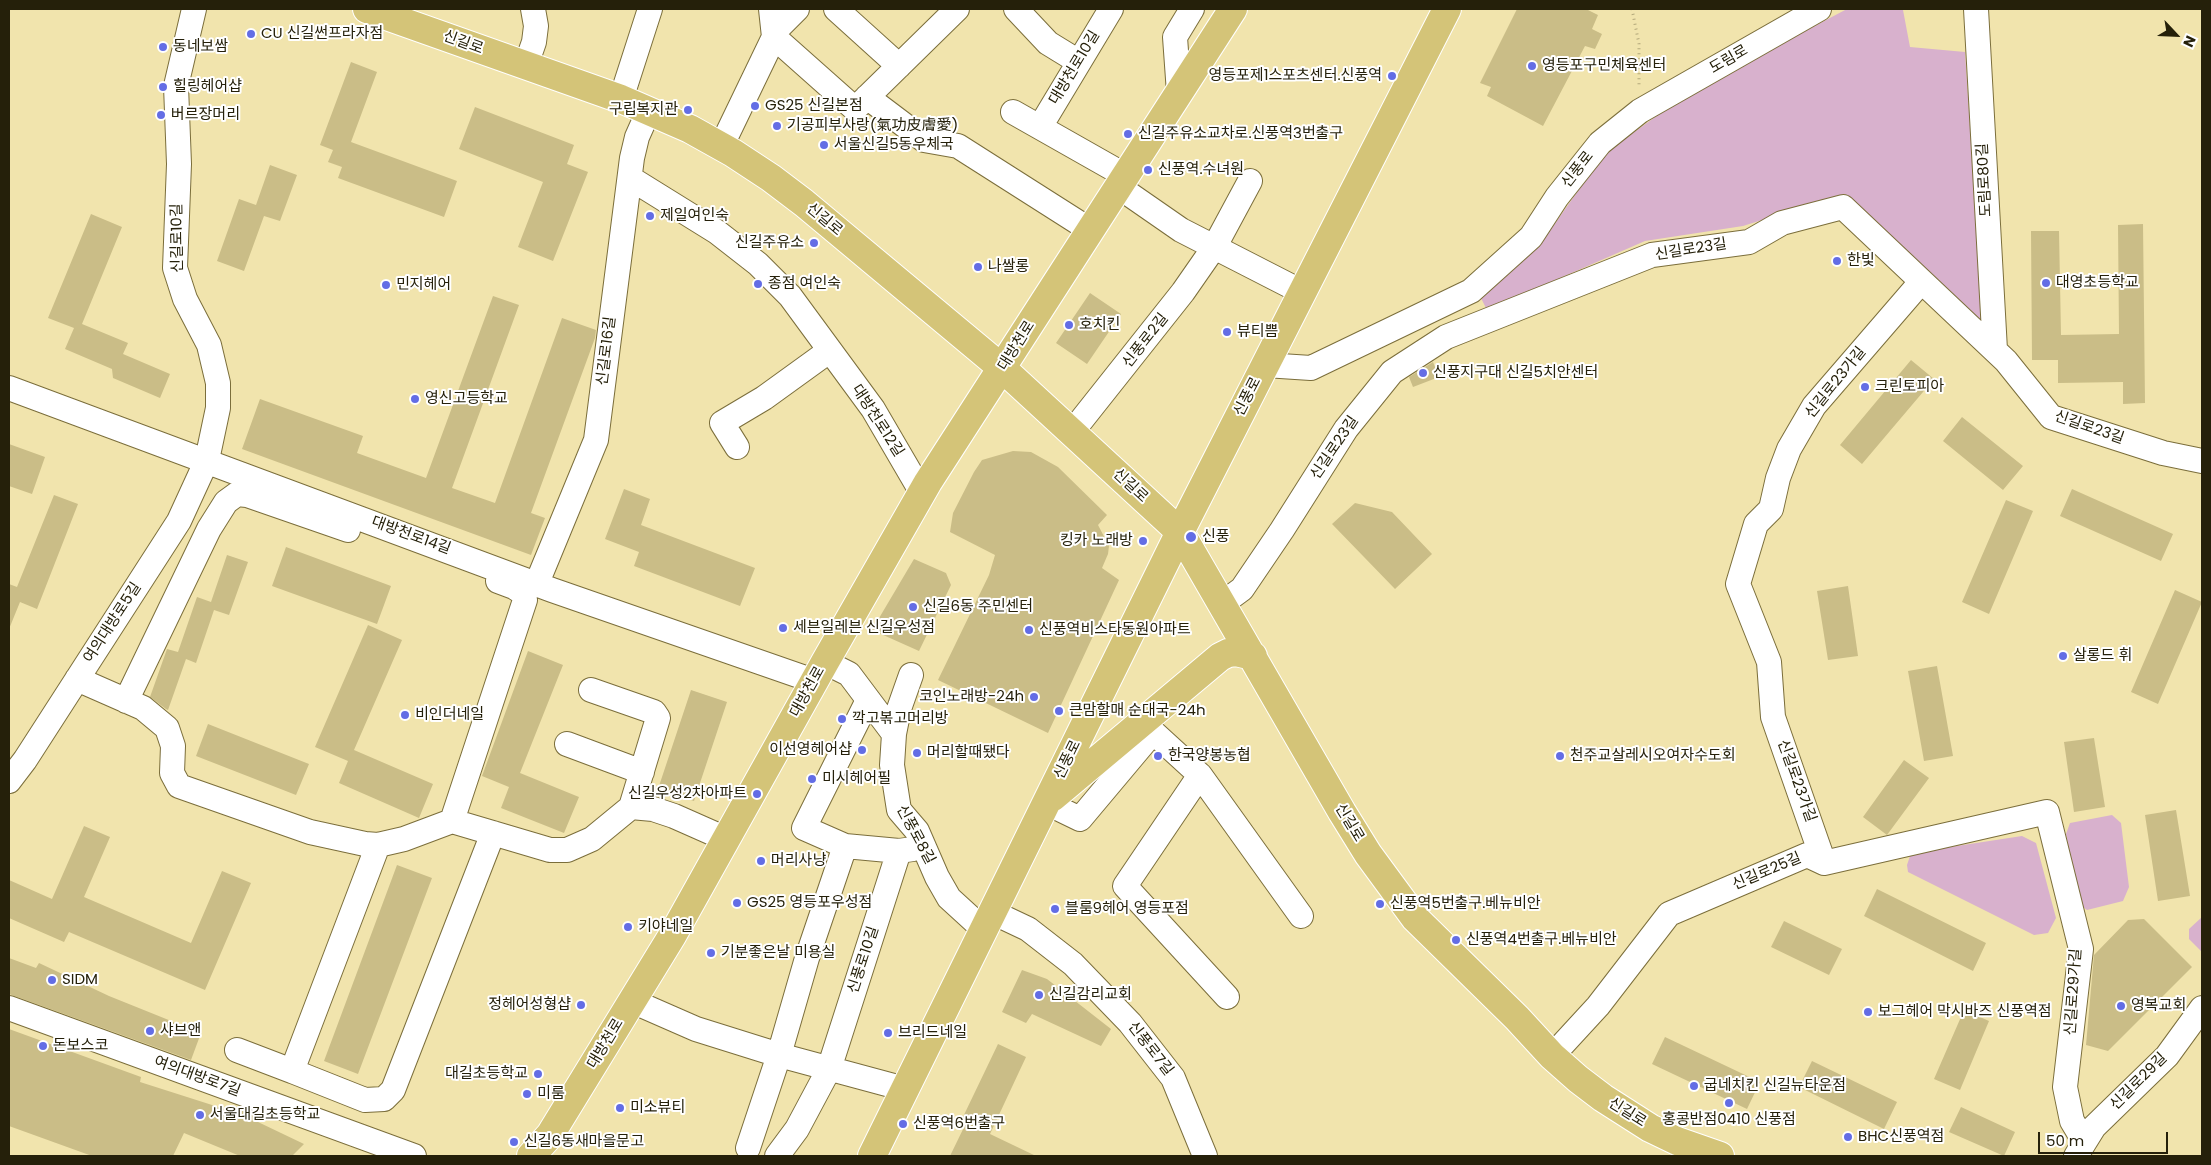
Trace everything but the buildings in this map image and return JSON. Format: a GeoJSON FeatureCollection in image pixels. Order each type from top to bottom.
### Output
{"type":"FeatureCollection","features":[{"type":"Feature","properties":{"kind":"main road","name":"대방천로"},"geometry":{"type":"LineString","coordinates":[[536,1154],[550,1135],[672,936],[819,671],[922,493],[1233,9]]}},
{"type":"Feature","properties":{"kind":"main road","name":"신풍로"},"geometry":{"type":"LineString","coordinates":[[872,1156],[1180,532],[1447,9]]}},
{"type":"Feature","properties":{"kind":"main road","name":"신길로"},"geometry":{"type":"LineString","coordinates":[[381,12],[649,110],[721,147],[771,178],[804,203],[1003,369],[1180,532],[1368,854],[1415,918],[1517,1018],[1552,1056],[1603,1098],[1643,1124],[1677,1141],[1720,1156]]}},
{"type":"Feature","properties":{"kind":"main road"},"geometry":{"type":"LineString","coordinates":[[1046,803],[1220,658],[1228,653],[1236,652],[1253,656]]}},
{"type":"Feature","properties":{"kind":"street","name":"신길로10길"},"geometry":{"type":"LineString","coordinates":[[194,9],[176,86],[179,164],[175,268],[185,299],[209,345],[218,383],[218,408],[207,460]]}},
{"type":"Feature","properties":{"kind":"street"},"geometry":{"type":"LineString","coordinates":[[526,65],[534,42],[536,26],[533,9]]}},
{"type":"Feature","properties":{"kind":"street"},"geometry":{"type":"LineString","coordinates":[[621,99],[650,9]]}},
{"type":"Feature","properties":{"kind":"street"},"geometry":{"type":"LineString","coordinates":[[771,9],[774,37],[855,109],[899,66],[946,12]]}},
{"type":"Feature","properties":{"kind":"street"},"geometry":{"type":"LineString","coordinates":[[721,147],[776,30],[797,9]]}},
{"type":"Feature","properties":{"kind":"street"},"geometry":{"type":"LineString","coordinates":[[836,9],[899,66]]}},
{"type":"Feature","properties":{"kind":"street","name":"대방천로10길"},"geometry":{"type":"LineString","coordinates":[[1040,127],[1111,9]]}},
{"type":"Feature","properties":{"kind":"street"},"geometry":{"type":"LineString","coordinates":[[1179,93],[1175,37],[1192,9]]}},
{"type":"Feature","properties":{"kind":"street","name":"도림로"},"geometry":{"type":"LineString","coordinates":[[1640,112],[1819,9]]}},
{"type":"Feature","properties":{"kind":"street","name":"도림로80길"},"geometry":{"type":"LineString","coordinates":[[1976,9],[1995,350]]}},
{"type":"Feature","properties":{"kind":"street"},"geometry":{"type":"LineString","coordinates":[[1024,12],[1048,43],[1079,62]]}},
{"type":"Feature","properties":{"kind":"street"},"geometry":{"type":"LineString","coordinates":[[867,98],[924,140],[958,146],[1090,230]]}},
{"type":"Feature","properties":{"kind":"street","name":"신길로16길"},"geometry":{"type":"LineString","coordinates":[[537,583],[596,440],[630,178],[637,137],[649,110]]}},
{"type":"Feature","properties":{"kind":"street"},"geometry":{"type":"LineString","coordinates":[[1013,112],[1040,127],[1122,181],[1181,230],[1302,292]]}},
{"type":"Feature","properties":{"kind":"street","name":"신풍로"},"geometry":{"type":"LineString","coordinates":[[1265,365],[1311,368],[1471,291],[1531,237],[1557,197],[1600,143],[1640,112]]}},
{"type":"Feature","properties":{"kind":"street","name":"대방천로12길"},"geometry":{"type":"LineString","coordinates":[[630,178],[717,232],[758,264],[790,296],[873,409],[922,493]]}},
{"type":"Feature","properties":{"kind":"street","name":"신풍로2길"},"geometry":{"type":"LineString","coordinates":[[1072,432],[1183,292],[1215,246],[1250,181]]}},
{"type":"Feature","properties":{"kind":"street","name":"신길로23길"},"geometry":{"type":"LineString","coordinates":[[1223,603],[1242,589],[1346,429],[1392,372],[1446,337],[1652,255],[1750,242],[1782,223],[1843,207],[2006,361],[2051,417],[2163,453],[2202,461]]}},
{"type":"Feature","properties":{"kind":"street","name":"신길로23가길"},"geometry":{"type":"LineString","coordinates":[[1824,863],[1773,717],[1769,662],[1738,584],[1756,524],[1771,509],[1778,478],[1789,449],[1814,406],[1921,282]]}},
{"type":"Feature","properties":{"kind":"street"},"geometry":{"type":"LineString","coordinates":[[737,447],[722,424],[764,398],[829,350]]}},
{"type":"Feature","properties":{"kind":"street","name":"대방천로14길"},"geometry":{"type":"LineString","coordinates":[[9,388],[537,583],[819,671]]}},
{"type":"Feature","properties":{"kind":"street","name":"여의대방로5길"},"geometry":{"type":"LineString","coordinates":[[9,781],[25,760],[179,521],[207,460]]}},
{"type":"Feature","properties":{"kind":"street"},"geometry":{"type":"LineString","coordinates":[[126,701],[209,529],[226,502],[237,494],[247,495],[514,587],[523,593],[525,600],[523,612],[452,821]]}},
{"type":"Feature","properties":{"kind":"street","name":"신풍로8길"},"geometry":{"type":"LineString","coordinates":[[819,671],[849,674],[882,707],[894,734],[892,765],[899,810],[917,831],[937,877],[949,898],[988,921]]}},
{"type":"Feature","properties":{"kind":"street"},"geometry":{"type":"LineString","coordinates":[[911,675],[882,707],[804,828],[845,846],[899,851],[924,848]]}},
{"type":"Feature","properties":{"kind":"street"},"geometry":{"type":"LineString","coordinates":[[77,679],[143,708],[167,728],[173,746],[172,773],[179,786],[310,832],[365,844],[378,845],[412,836],[452,821],[550,850],[567,850],[592,839],[631,807],[658,718],[654,712],[591,690]]}},
{"type":"Feature","properties":{"kind":"street"},"geometry":{"type":"LineString","coordinates":[[1046,803],[1080,819],[1153,732],[1200,775],[1301,916]]}},
{"type":"Feature","properties":{"kind":"street"},"geometry":{"type":"LineString","coordinates":[[567,744],[642,772]]}},
{"type":"Feature","properties":{"kind":"street"},"geometry":{"type":"LineString","coordinates":[[1200,775],[1125,886],[1228,997]]}},
{"type":"Feature","properties":{"kind":"street"},"geometry":{"type":"LineString","coordinates":[[631,807],[653,809],[674,816],[726,839]]}},
{"type":"Feature","properties":{"kind":"street","name":"신길로25길"},"geometry":{"type":"LineString","coordinates":[[1552,1056],[1598,1006],[1669,914],[1807,855],[1824,863],[2048,812]]}},
{"type":"Feature","properties":{"kind":"street","name":"신길로29가길"},"geometry":{"type":"LineString","coordinates":[[2048,812],[2081,949],[2065,1087],[2080,1149]]}},
{"type":"Feature","properties":{"kind":"street"},"geometry":{"type":"LineString","coordinates":[[237,1050],[365,1100],[384,1099],[393,1090],[493,833]]}},
{"type":"Feature","properties":{"kind":"street"},"geometry":{"type":"LineString","coordinates":[[292,1071],[378,845]]}},
{"type":"Feature","properties":{"kind":"street"},"geometry":{"type":"LineString","coordinates":[[748,1148],[807,958],[845,846]]}},
{"type":"Feature","properties":{"kind":"street","name":"신풍로10길"},"geometry":{"type":"LineString","coordinates":[[777,1156],[797,1128],[829,1069],[899,851]]}},
{"type":"Feature","properties":{"kind":"street","name":"신풍로7길"},"geometry":{"type":"LineString","coordinates":[[988,921],[1028,929],[1073,964],[1130,1023],[1173,1078],[1205,1156]]}},
{"type":"Feature","properties":{"kind":"street"},"geometry":{"type":"LineString","coordinates":[[632,1001],[696,1029],[778,1055],[905,1089]]}},
{"type":"Feature","properties":{"kind":"street","name":"여의대방로7길"},"geometry":{"type":"LineString","coordinates":[[9,1008],[414,1156]]}},
{"type":"Feature","properties":{"kind":"street","name":"신길로29길"},"geometry":{"type":"LineString","coordinates":[[2080,1149],[2094,1127],[2167,1056],[2202,1008]]}},
{"type":"Feature","properties":{"kind":"path"},"geometry":{"type":"LineString","coordinates":[[1632,9],[1639,44],[1640,112]]}},
{"type":"Feature","properties":{"kind":"shaded area"},"geometry":{"type":"Polygon","coordinates":[[[1847,9],[1903,10],[1910,47],[1965,52],[1983,324],[1921,282],[1845,194],[1743,226],[1645,241],[1487,310],[1481,298],[1539,246],[1604,154],[1691,91],[1847,9]]]}},
{"type":"Feature","properties":{"kind":"shaded area"},"geometry":{"type":"Polygon","coordinates":[[[2112,815],[2121,823],[2129,887],[2123,901],[2087,910],[2079,904],[2066,834],[2070,823],[2112,815]]]}},
{"type":"Feature","properties":{"kind":"shaded area"},"geometry":{"type":"Polygon","coordinates":[[[2022,836],[2036,843],[2056,918],[2048,933],[2034,935],[1908,872],[1907,865],[1911,853],[2022,836]]]}},
{"type":"Feature","properties":{"kind":"shaded area"},"geometry":{"type":"Polygon","coordinates":[[[2202,917],[2202,952],[2189,939],[2189,929],[2202,917]]]}},
{"type":"Feature","properties":{"kind":"place","name":"CU 신길썬프라자점"},"geometry":{"type":"Point","coordinates":[251,34]}},
{"type":"Feature","properties":{"kind":"place","name":"동네보쌈"},"geometry":{"type":"Point","coordinates":[163,47]}},
{"type":"Feature","properties":{"kind":"place","name":"영등포구민체육센터"},"geometry":{"type":"Point","coordinates":[1532,66]}},
{"type":"Feature","properties":{"kind":"place","name":"영등포제1스포츠센터.신풍역"},"geometry":{"type":"Point","coordinates":[1392,76]}},
{"type":"Feature","properties":{"kind":"place","name":"힐링헤어샵"},"geometry":{"type":"Point","coordinates":[163,87]}},
{"type":"Feature","properties":{"kind":"place","name":"GS25 신길본점"},"geometry":{"type":"Point","coordinates":[755,106]}},
{"type":"Feature","properties":{"kind":"place","name":"구립복지관"},"geometry":{"type":"Point","coordinates":[688,110]}},
{"type":"Feature","properties":{"kind":"place","name":"버르장머리"},"geometry":{"type":"Point","coordinates":[161,115]}},
{"type":"Feature","properties":{"kind":"place","name":"기공피부사랑(氣功皮膚愛)"},"geometry":{"type":"Point","coordinates":[777,126]}},
{"type":"Feature","properties":{"kind":"place","name":"신길주유소교차로.신풍역3번출구"},"geometry":{"type":"Point","coordinates":[1128,134]}},
{"type":"Feature","properties":{"kind":"place","name":"서울신길5동우체국"},"geometry":{"type":"Point","coordinates":[824,145]}},
{"type":"Feature","properties":{"kind":"place","name":"신풍역.수녀원"},"geometry":{"type":"Point","coordinates":[1148,170]}},
{"type":"Feature","properties":{"kind":"place","name":"제일여인숙"},"geometry":{"type":"Point","coordinates":[650,216]}},
{"type":"Feature","properties":{"kind":"place","name":"신길주유소"},"geometry":{"type":"Point","coordinates":[814,243]}},
{"type":"Feature","properties":{"kind":"place","name":"한빛"},"geometry":{"type":"Point","coordinates":[1837,261]}},
{"type":"Feature","properties":{"kind":"place","name":"나쌀롱"},"geometry":{"type":"Point","coordinates":[978,267]}},
{"type":"Feature","properties":{"kind":"place","name":"대영초등학교"},"geometry":{"type":"Point","coordinates":[2046,283]}},
{"type":"Feature","properties":{"kind":"place","name":"종점 여인숙"},"geometry":{"type":"Point","coordinates":[758,284]}},
{"type":"Feature","properties":{"kind":"place","name":"민지헤어"},"geometry":{"type":"Point","coordinates":[386,285]}},
{"type":"Feature","properties":{"kind":"place","name":"호치킨"},"geometry":{"type":"Point","coordinates":[1069,325]}},
{"type":"Feature","properties":{"kind":"place","name":"뷰티쁨"},"geometry":{"type":"Point","coordinates":[1227,332]}},
{"type":"Feature","properties":{"kind":"place","name":"신풍지구대 신길5치안센터"},"geometry":{"type":"Point","coordinates":[1423,373]}},
{"type":"Feature","properties":{"kind":"place","name":"크린토피아"},"geometry":{"type":"Point","coordinates":[1865,387]}},
{"type":"Feature","properties":{"kind":"place","name":"영신고등학교"},"geometry":{"type":"Point","coordinates":[415,399]}},
{"type":"Feature","properties":{"kind":"place","name":"신풍"},"geometry":{"type":"Point","coordinates":[1191,537]}},
{"type":"Feature","properties":{"kind":"place","name":"킹카 노래방"},"geometry":{"type":"Point","coordinates":[1143,541]}},
{"type":"Feature","properties":{"kind":"place","name":"신길6동 주민센터"},"geometry":{"type":"Point","coordinates":[913,607]}},
{"type":"Feature","properties":{"kind":"place","name":"세븐일레븐 신길우성점"},"geometry":{"type":"Point","coordinates":[783,628]}},
{"type":"Feature","properties":{"kind":"place","name":"신풍역비스타동원아파트"},"geometry":{"type":"Point","coordinates":[1029,630]}},
{"type":"Feature","properties":{"kind":"place","name":"살롱드 휘"},"geometry":{"type":"Point","coordinates":[2063,656]}},
{"type":"Feature","properties":{"kind":"place","name":"코인노래방-24h"},"geometry":{"type":"Point","coordinates":[1034,697]}},
{"type":"Feature","properties":{"kind":"place","name":"큰맘할매 순대국-24h"},"geometry":{"type":"Point","coordinates":[1059,711]}},
{"type":"Feature","properties":{"kind":"place","name":"비인더네일"},"geometry":{"type":"Point","coordinates":[405,715]}},
{"type":"Feature","properties":{"kind":"place","name":"깍고볶고머리방"},"geometry":{"type":"Point","coordinates":[842,719]}},
{"type":"Feature","properties":{"kind":"place","name":"이선영헤어샵"},"geometry":{"type":"Point","coordinates":[862,750]}},
{"type":"Feature","properties":{"kind":"place","name":"머리할때됐다"},"geometry":{"type":"Point","coordinates":[917,753]}},
{"type":"Feature","properties":{"kind":"place","name":"한국양봉농협"},"geometry":{"type":"Point","coordinates":[1158,756]}},
{"type":"Feature","properties":{"kind":"place","name":"천주교살레시오여자수도회"},"geometry":{"type":"Point","coordinates":[1560,756]}},
{"type":"Feature","properties":{"kind":"place","name":"미시헤어필"},"geometry":{"type":"Point","coordinates":[812,779]}},
{"type":"Feature","properties":{"kind":"place","name":"신길우성2차아파트"},"geometry":{"type":"Point","coordinates":[757,794]}},
{"type":"Feature","properties":{"kind":"place","name":"머리사냥"},"geometry":{"type":"Point","coordinates":[761,861]}},
{"type":"Feature","properties":{"kind":"place","name":"GS25 영등포우성점"},"geometry":{"type":"Point","coordinates":[737,903]}},
{"type":"Feature","properties":{"kind":"place","name":"신풍역5번출구.베뉴비안"},"geometry":{"type":"Point","coordinates":[1380,904]}},
{"type":"Feature","properties":{"kind":"place","name":"블룸9헤어 영등포점"},"geometry":{"type":"Point","coordinates":[1055,909]}},
{"type":"Feature","properties":{"kind":"place","name":"키야네일"},"geometry":{"type":"Point","coordinates":[628,927]}},
{"type":"Feature","properties":{"kind":"place","name":"신풍역4번출구.베뉴비안"},"geometry":{"type":"Point","coordinates":[1456,940]}},
{"type":"Feature","properties":{"kind":"place","name":"기분좋은날 미용실"},"geometry":{"type":"Point","coordinates":[711,953]}},
{"type":"Feature","properties":{"kind":"place","name":"SIDM"},"geometry":{"type":"Point","coordinates":[52,980]}},
{"type":"Feature","properties":{"kind":"place","name":"신길감리교회"},"geometry":{"type":"Point","coordinates":[1039,995]}},
{"type":"Feature","properties":{"kind":"place","name":"정헤어성형샵"},"geometry":{"type":"Point","coordinates":[581,1005]}},
{"type":"Feature","properties":{"kind":"place","name":"영복교회"},"geometry":{"type":"Point","coordinates":[2121,1006]}},
{"type":"Feature","properties":{"kind":"place","name":"보그헤어 막시바즈 신풍역점"},"geometry":{"type":"Point","coordinates":[1868,1012]}},
{"type":"Feature","properties":{"kind":"place","name":"샤브앤"},"geometry":{"type":"Point","coordinates":[150,1031]}},
{"type":"Feature","properties":{"kind":"place","name":"브리드네일"},"geometry":{"type":"Point","coordinates":[888,1033]}},
{"type":"Feature","properties":{"kind":"place","name":"돈보스코"},"geometry":{"type":"Point","coordinates":[43,1046]}},
{"type":"Feature","properties":{"kind":"place","name":"대길초등학교"},"geometry":{"type":"Point","coordinates":[538,1074]}},
{"type":"Feature","properties":{"kind":"place","name":"굽네치킨 신길뉴타운점"},"geometry":{"type":"Point","coordinates":[1694,1086]}},
{"type":"Feature","properties":{"kind":"place","name":"미룸"},"geometry":{"type":"Point","coordinates":[527,1094]}},
{"type":"Feature","properties":{"kind":"place","name":"홍콩반점0410 신풍점"},"geometry":{"type":"Point","coordinates":[1729,1103]}},
{"type":"Feature","properties":{"kind":"place","name":"미소뷰티"},"geometry":{"type":"Point","coordinates":[620,1108]}},
{"type":"Feature","properties":{"kind":"place","name":"서울대길초등학교"},"geometry":{"type":"Point","coordinates":[200,1115]}},
{"type":"Feature","properties":{"kind":"place","name":"신풍역6번출구"},"geometry":{"type":"Point","coordinates":[903,1124]}},
{"type":"Feature","properties":{"kind":"place","name":"BHC신풍역점"},"geometry":{"type":"Point","coordinates":[1848,1137]}},
{"type":"Feature","properties":{"kind":"place","name":"신길6동새마을문고"},"geometry":{"type":"Point","coordinates":[514,1142]}}]}
